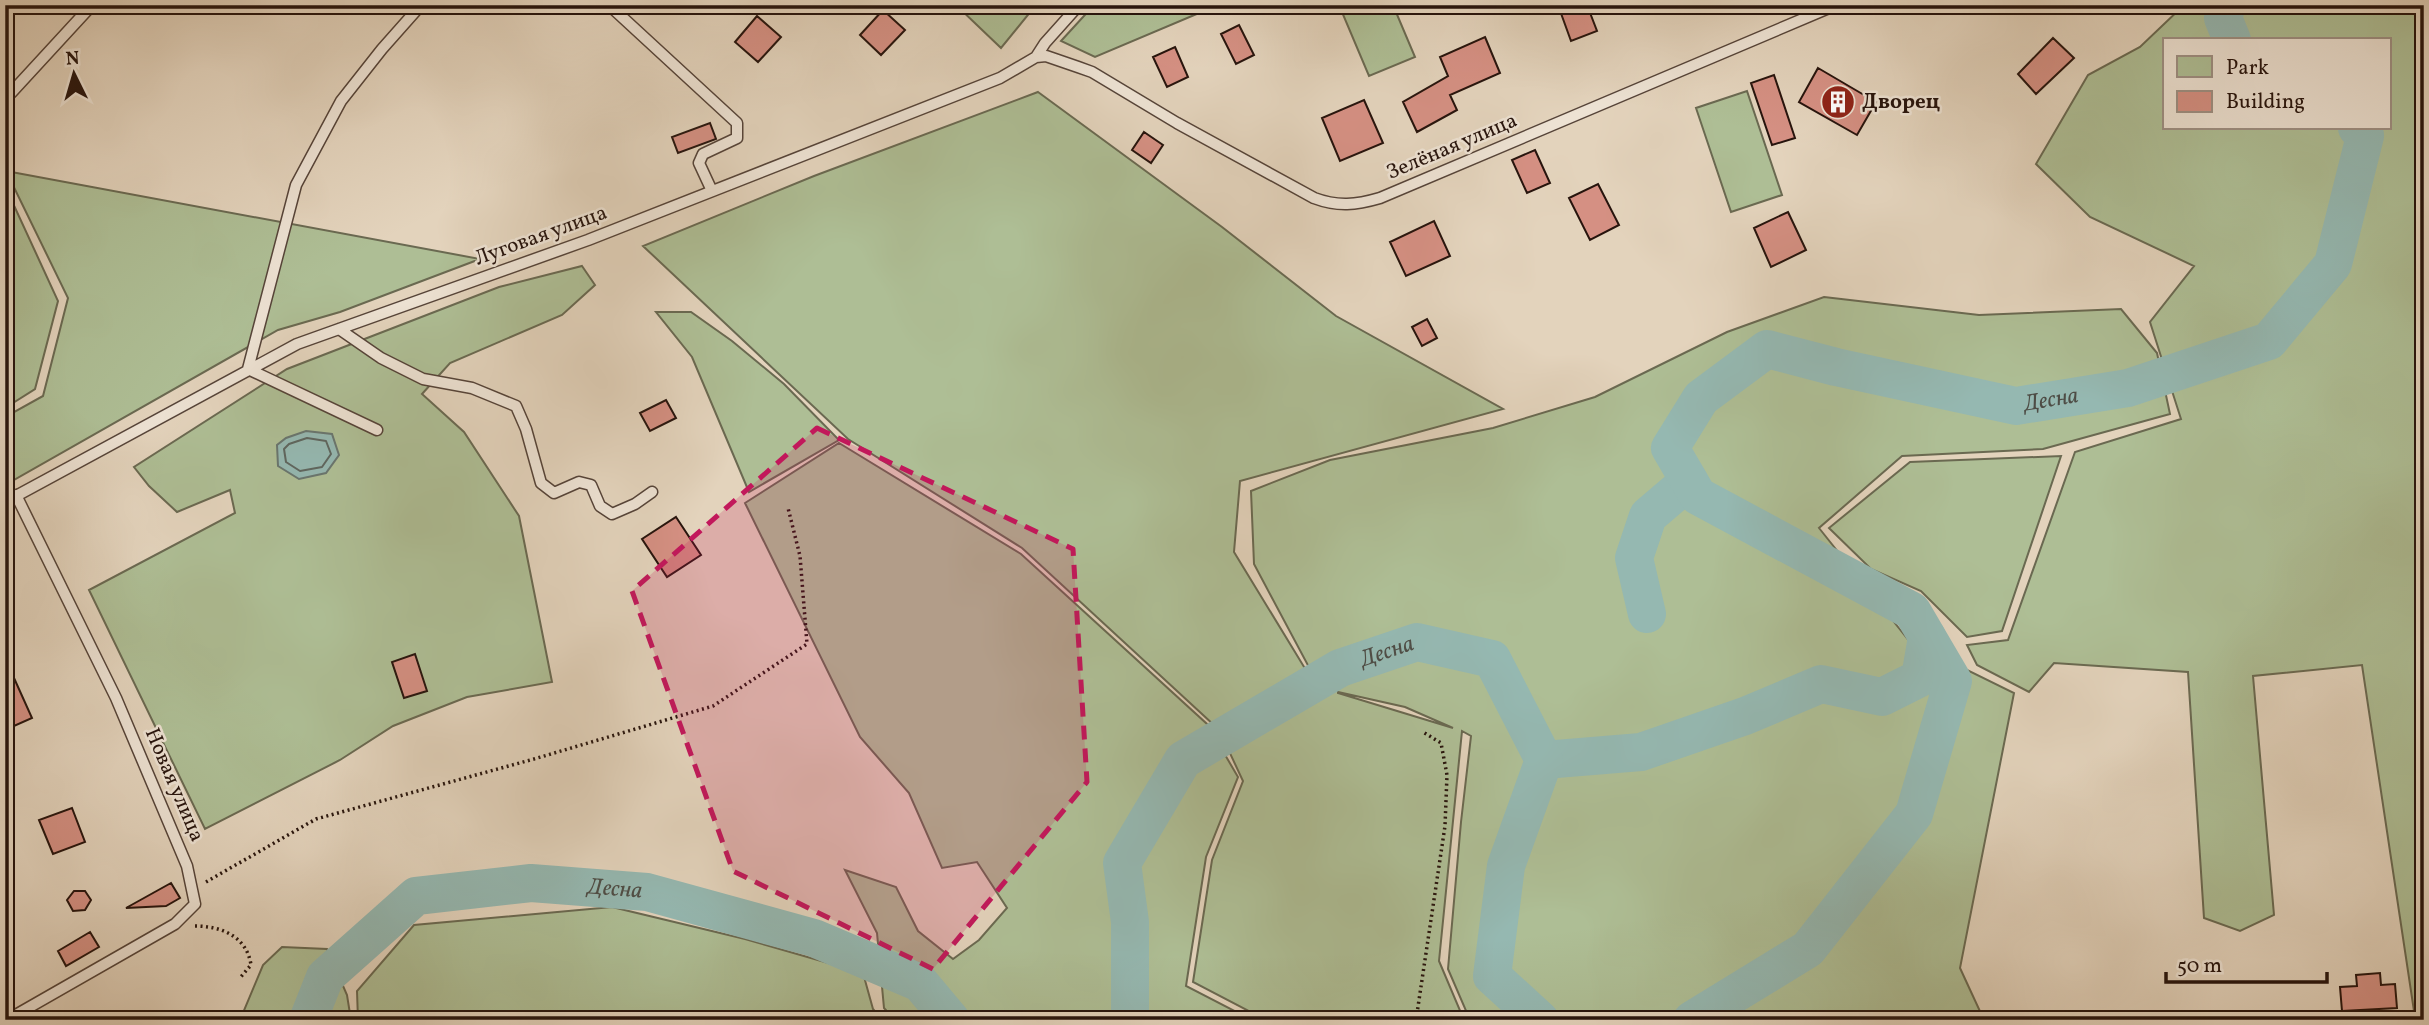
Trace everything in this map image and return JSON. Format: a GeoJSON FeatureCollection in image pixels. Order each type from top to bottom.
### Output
{"type":"FeatureCollection","features":[{"type":"Feature","properties":{"kind":"lane"},"geometry":{"type":"LineString","coordinates":[[11,93],[92,5]]}},
{"type":"Feature","properties":{"kind":"lane"},"geometry":{"type":"LineString","coordinates":[[377,430],[248,369],[296,185],[341,101],[421,5]]}},
{"type":"Feature","properties":{"kind":"lane"},"geometry":{"type":"LineString","coordinates":[[609,5],[737,123],[737,138],[703,155],[699,163],[712,191]]}},
{"type":"Feature","properties":{"kind":"lane"},"geometry":{"type":"LineString","coordinates":[[1036,57],[1079,5]]}},
{"type":"Feature","properties":{"kind":"lane","name":"Зелёная улица"},"geometry":{"type":"LineString","coordinates":[[1036,57],[1046,56],[1092,72],[1177,123],[1314,198],[1329,204],[1347,206],[1380,198],[1836,5]]}},
{"type":"Feature","properties":{"kind":"lane","name":"Луговая улица"},"geometry":{"type":"LineString","coordinates":[[16,495],[296,344],[588,240],[1000,78],[1036,57]]}},
{"type":"Feature","properties":{"kind":"lane"},"geometry":{"type":"LineString","coordinates":[[339,329],[381,358],[423,379],[472,388],[516,406],[527,429],[541,483],[554,493],[579,482],[591,485],[600,506],[612,514],[635,504],[652,492]]}},
{"type":"Feature","properties":{"kind":"lane"},"geometry":{"type":"LineString","coordinates":[[5,502],[16,495]]}},
{"type":"Feature","properties":{"kind":"lane","name":"Новая улица"},"geometry":{"type":"LineString","coordinates":[[16,495],[116,698],[187,866],[192,890]]}},
{"type":"Feature","properties":{"kind":"lane"},"geometry":{"type":"LineString","coordinates":[[7,1020],[172,925],[195,904],[192,890]]}},
{"type":"Feature","properties":{"kind":"path"},"geometry":{"type":"LineString","coordinates":[[192,890],[316,819],[713,706],[807,644],[800,556],[788,508]]}},
{"type":"Feature","properties":{"kind":"path"},"geometry":{"type":"LineString","coordinates":[[1416,1020],[1445,825],[1447,775],[1441,743],[1423,732]]}},
{"type":"Feature","properties":{"kind":"path"},"geometry":{"type":"LineString","coordinates":[[172,925],[201,926],[234,935],[248,950],[251,965],[239,979]]}},
{"type":"Feature","properties":{"kind":"highlighted area"},"geometry":{"type":"Polygon","coordinates":[[[817,428],[1073,549],[1087,782],[933,969],[733,871],[632,591],[817,428]]]}},
{"type":"Feature","properties":{"kind":"green space"},"geometry":{"type":"Polygon","coordinates":[[[956,5],[1036,5],[1001,48],[956,5]]]}},
{"type":"Feature","properties":{"kind":"green space"},"geometry":{"type":"Polygon","coordinates":[[[1094,5],[1218,5],[1095,57],[1061,41],[1094,5]]]}},
{"type":"Feature","properties":{"kind":"green space"},"geometry":{"type":"Polygon","coordinates":[[[1339,5],[1393,5],[1415,57],[1369,76],[1339,5]]]}},
{"type":"Feature","properties":{"kind":"green space"},"geometry":{"type":"Polygon","coordinates":[[[2184,5],[2424,5],[2424,358],[2421,368],[2424,457],[2424,1009],[2414,1011],[2362,665],[2253,676],[2274,915],[2240,931],[2204,918],[2188,672],[2054,663],[2029,692],[1977,665],[1967,645],[2008,640],[2075,452],[2181,419],[2150,322],[2194,266],[2090,217],[2036,164],[2088,75],[2140,47],[2184,5]]]}},
{"type":"Feature","properties":{"kind":"green space"},"geometry":{"type":"Polygon","coordinates":[[[1747,91],[1782,195],[1731,212],[1696,108],[1747,91]]]}},
{"type":"Feature","properties":{"kind":"green space"},"geometry":{"type":"Polygon","coordinates":[[[1038,92],[1222,227],[1336,316],[1503,409],[1240,481],[1234,552],[1309,675],[1215,726],[1022,548],[848,439],[643,246],[814,176],[1038,92]]]}},
{"type":"Feature","properties":{"kind":"green space"},"geometry":{"type":"Polygon","coordinates":[[[6,171],[480,259],[340,312],[278,330],[5,485],[5,417],[43,396],[68,298],[6,171]]]}},
{"type":"Feature","properties":{"kind":"green space"},"geometry":{"type":"Polygon","coordinates":[[[5,186],[58,301],[35,389],[5,408],[5,186]]]}},
{"type":"Feature","properties":{"kind":"green space"},"geometry":{"type":"Polygon","coordinates":[[[582,266],[595,285],[562,315],[450,363],[422,394],[464,432],[519,516],[552,682],[467,697],[393,726],[340,760],[205,829],[89,590],[235,513],[230,490],[177,512],[149,486],[134,467],[287,369],[499,287],[582,266]]]}},
{"type":"Feature","properties":{"kind":"green space"},"geometry":{"type":"Polygon","coordinates":[[[1824,297],[1979,315],[2121,309],[2157,353],[2170,414],[2043,449],[1902,456],[1819,528],[1910,642],[2014,693],[1960,968],[1984,1020],[1470,1020],[1448,969],[1471,736],[1462,731],[1439,961],[1464,1020],[1266,1020],[1193,982],[1212,860],[1243,781],[1228,749],[1325,689],[1311,671],[1254,564],[1251,491],[1330,460],[1493,428],[1595,397],[1727,332],[1824,297]],[[1338,692],[1453,728],[1405,707],[1338,692]]]}},
{"type":"Feature","properties":{"kind":"green space"},"geometry":{"type":"Polygon","coordinates":[[[656,312],[691,312],[732,341],[784,384],[839,440],[749,492],[692,357],[656,312]]]}},
{"type":"Feature","properties":{"kind":"green space"},"geometry":{"type":"Polygon","coordinates":[[[839,443],[1021,554],[1207,724],[1238,777],[1206,857],[1186,986],[1252,1020],[895,1020],[884,1008],[877,933],[845,870],[896,887],[918,931],[953,959],[979,940],[1007,908],[977,862],[942,868],[909,793],[860,737],[745,503],[839,443]]]}},
{"type":"Feature","properties":{"kind":"green space"},"geometry":{"type":"Polygon","coordinates":[[[2061,456],[2002,631],[1967,637],[1921,591],[1871,569],[1829,528],[1910,462],[2061,456]]]}},
{"type":"Feature","properties":{"kind":"green space"},"geometry":{"type":"Polygon","coordinates":[[[612,907],[745,939],[863,973],[873,1009],[882,1020],[358,1020],[357,991],[414,925],[612,907]]]}},
{"type":"Feature","properties":{"kind":"green space"},"geometry":{"type":"Polygon","coordinates":[[[282,947],[327,949],[347,995],[351,1020],[240,1020],[263,965],[282,947]]]}},
{"type":"Feature","properties":{"kind":"water"},"geometry":{"type":"Polygon","coordinates":[[[306,431],[332,434],[339,455],[326,473],[299,479],[278,466],[277,445],[286,438],[306,431]]]}},
{"type":"Feature","properties":{"kind":"building"},"geometry":{"type":"Polygon","coordinates":[[[1558,5],[1587,5],[1597,31],[1571,41],[1558,5]]]}},
{"type":"Feature","properties":{"kind":"building"},"geometry":{"type":"Polygon","coordinates":[[[883,10],[905,30],[881,55],[860,35],[883,10]]]}},
{"type":"Feature","properties":{"kind":"building"},"geometry":{"type":"Polygon","coordinates":[[[757,16],[781,37],[758,62],[735,42],[757,16]]]}},
{"type":"Feature","properties":{"kind":"building"},"geometry":{"type":"Polygon","coordinates":[[[1239,25],[1254,55],[1236,64],[1221,34],[1239,25]]]}},
{"type":"Feature","properties":{"kind":"building"},"geometry":{"type":"Polygon","coordinates":[[[1485,37],[1500,73],[1450,95],[1457,110],[1417,132],[1403,102],[1448,76],[1440,57],[1485,37]]]}},
{"type":"Feature","properties":{"kind":"building"},"geometry":{"type":"Polygon","coordinates":[[[2053,38],[2074,58],[2036,94],[2018,74],[2053,38]]]}},
{"type":"Feature","properties":{"kind":"building"},"geometry":{"type":"Polygon","coordinates":[[[1175,47],[1188,77],[1167,87],[1153,57],[1175,47]]]}},
{"type":"Feature","properties":{"kind":"building","name":"Дворец"},"geometry":{"type":"Polygon","coordinates":[[[1818,68],[1876,102],[1857,135],[1799,102],[1818,68]]]}},
{"type":"Feature","properties":{"kind":"building"},"geometry":{"type":"Polygon","coordinates":[[[1774,75],[1795,138],[1772,145],[1751,83],[1774,75]]]}},
{"type":"Feature","properties":{"kind":"building"},"geometry":{"type":"Polygon","coordinates":[[[1364,100],[1383,143],[1340,161],[1322,118],[1364,100]]]}},
{"type":"Feature","properties":{"kind":"building"},"geometry":{"type":"Polygon","coordinates":[[[710,123],[716,139],[678,153],[672,137],[710,123]]]}},
{"type":"Feature","properties":{"kind":"building"},"geometry":{"type":"Polygon","coordinates":[[[1144,132],[1163,145],[1151,163],[1132,150],[1144,132]]]}},
{"type":"Feature","properties":{"kind":"building"},"geometry":{"type":"Polygon","coordinates":[[[1535,150],[1550,183],[1527,193],[1512,160],[1535,150]]]}},
{"type":"Feature","properties":{"kind":"building"},"geometry":{"type":"Polygon","coordinates":[[[1598,184],[1619,225],[1590,240],[1569,198],[1598,184]]]}},
{"type":"Feature","properties":{"kind":"building"},"geometry":{"type":"Polygon","coordinates":[[[1788,212],[1806,250],[1771,267],[1754,228],[1788,212]]]}},
{"type":"Feature","properties":{"kind":"building"},"geometry":{"type":"Polygon","coordinates":[[[1434,221],[1450,256],[1406,276],[1390,242],[1434,221]]]}},
{"type":"Feature","properties":{"kind":"building"},"geometry":{"type":"Polygon","coordinates":[[[1427,319],[1437,338],[1422,346],[1412,327],[1427,319]]]}},
{"type":"Feature","properties":{"kind":"building"},"geometry":{"type":"Polygon","coordinates":[[[666,400],[676,418],[650,431],[640,413],[666,400]]]}},
{"type":"Feature","properties":{"kind":"building"},"geometry":{"type":"Polygon","coordinates":[[[676,517],[701,555],[667,577],[642,539],[676,517]]]}},
{"type":"Feature","properties":{"kind":"building"},"geometry":{"type":"Polygon","coordinates":[[[415,654],[427,691],[404,698],[392,662],[415,654]]]}},
{"type":"Feature","properties":{"kind":"building"},"geometry":{"type":"Polygon","coordinates":[[[5,658],[32,718],[5,730],[5,658]]]}},
{"type":"Feature","properties":{"kind":"building"},"geometry":{"type":"Polygon","coordinates":[[[72,808],[85,842],[53,854],[39,820],[72,808]]]}},
{"type":"Feature","properties":{"kind":"building"},"geometry":{"type":"Polygon","coordinates":[[[171,883],[180,898],[166,906],[126,908],[171,883]]]}},
{"type":"Feature","properties":{"kind":"building"},"geometry":{"type":"Polygon","coordinates":[[[74,891],[85,891],[91,900],[85,910],[73,911],[67,900],[74,891]]]}},
{"type":"Feature","properties":{"kind":"building"},"geometry":{"type":"Polygon","coordinates":[[[90,932],[99,947],[66,966],[58,951],[90,932]]]}},
{"type":"Feature","properties":{"kind":"building"},"geometry":{"type":"Polygon","coordinates":[[[2380,973],[2381,985],[2395,984],[2397,1008],[2342,1011],[2340,987],[2357,986],[2356,975],[2380,973]]]}},
{"type":"Feature","properties":{"kind":"waterway","name":"Десна"},"geometry":{"type":"LineString","coordinates":[[2227,5],[2223,18],[2231,38]]}},
{"type":"Feature","properties":{"kind":"waterway","name":"Десна"},"geometry":{"type":"LineString","coordinates":[[1692,1020],[1808,949],[1914,814],[1953,681],[1912,611],[1698,496],[1670,448],[1701,398],[1767,349],[1836,367],[2016,406],[2128,388],[2269,341],[2333,264],[2365,136],[2359,130]]}},
{"type":"Feature","properties":{"kind":"waterway","name":"Десна"},"geometry":{"type":"LineString","coordinates":[[1647,614],[1634,558],[1648,516],[1689,481]]}},
{"type":"Feature","properties":{"kind":"waterway"},"geometry":{"type":"LineString","coordinates":[[1544,760],[1641,752],[1745,716],[1821,684],[1882,697],[1920,678],[1927,637]]}},
{"type":"Feature","properties":{"kind":"waterway","name":"Десна"},"geometry":{"type":"LineString","coordinates":[[1130,1020],[1130,922],[1122,863],[1183,760],[1340,668],[1417,642],[1492,659],[1544,760],[1506,866],[1492,976],[1540,1020]]}},
{"type":"Feature","properties":{"kind":"waterway","name":"Десна"},"geometry":{"type":"LineString","coordinates":[[308,1020],[325,977],[416,896],[531,883],[647,892],[814,938],[920,983],[951,1020]]}},
{"type":"Feature","properties":{"kind":"place","name":"Дворец"},"geometry":{"type":"Point","coordinates":[1838,102]}}]}
